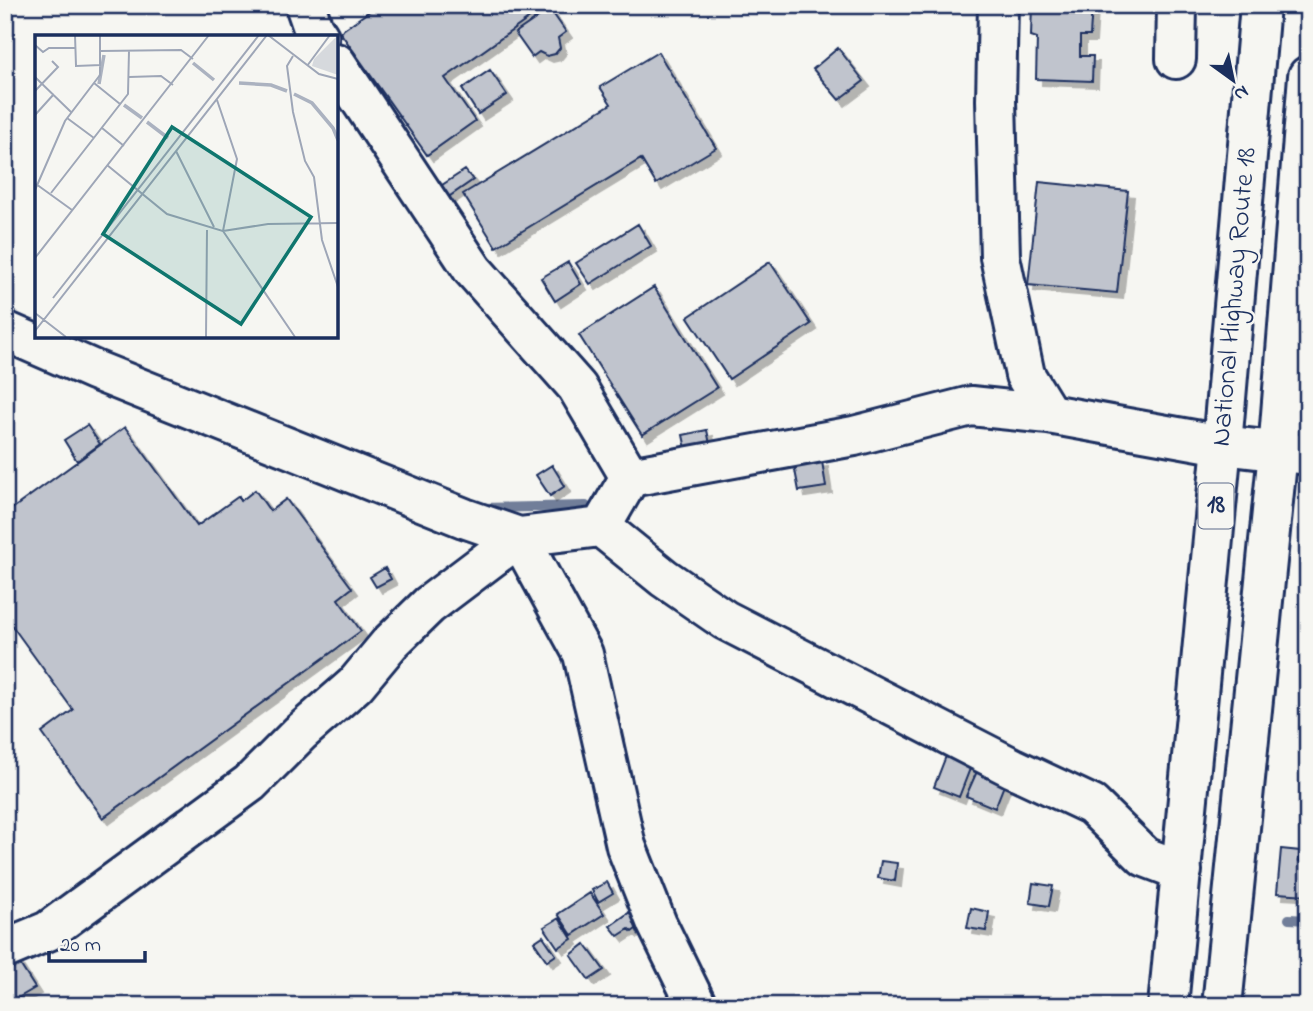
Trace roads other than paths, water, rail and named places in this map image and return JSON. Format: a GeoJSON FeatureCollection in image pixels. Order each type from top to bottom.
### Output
{"type":"FeatureCollection","features":[{"type":"Feature","properties":{"kind":"main road"},"geometry":{"type":"LineString","coordinates":[[306,5],[318,35]]}},
{"type":"Feature","properties":{"kind":"main road"},"geometry":{"type":"LineString","coordinates":[[999,5],[996,100],[1000,257],[1025,375],[1049,414]]}},
{"type":"Feature","properties":{"kind":"main road"},"geometry":{"type":"LineString","coordinates":[[1176,59],[1177,5]]}},
{"type":"Feature","properties":{"kind":"main road","name":"National Highway Route 18"},"geometry":{"type":"LineString","coordinates":[[1168,1006],[1222,445],[1260,5]]}},
{"type":"Feature","properties":{"kind":"main road"},"geometry":{"type":"LineString","coordinates":[[338,66],[473,270],[577,387],[630,477]]}},
{"type":"Feature","properties":{"kind":"main road","name":"National Highway Route 18"},"geometry":{"type":"LineString","coordinates":[[1222,1006],[1293,453],[1308,76]]}},
{"type":"Feature","properties":{"kind":"main road"},"geometry":{"type":"LineString","coordinates":[[5,331],[94,370],[464,519],[519,537],[601,527],[664,578],[725,620],[1013,768],[1092,805],[1145,857],[1182,871]]}},
{"type":"Feature","properties":{"kind":"main road"},"geometry":{"type":"LineString","coordinates":[[601,527],[630,477],[855,436],[971,406],[1049,414],[1222,445],[1293,453]]}},
{"type":"Feature","properties":{"kind":"main road"},"geometry":{"type":"LineString","coordinates":[[5,949],[48,931],[250,783],[300,733],[355,685],[390,643],[429,605],[519,537]]}},
{"type":"Feature","properties":{"kind":"main road"},"geometry":{"type":"LineString","coordinates":[[519,537],[583,654],[626,846],[657,924],[697,1006]]}},
{"type":"Feature","properties":{"kind":"waterway"},"geometry":{"type":"LineString","coordinates":[[481,508],[586,506]]}},
{"type":"Feature","properties":{"kind":"waterway"},"geometry":{"type":"LineString","coordinates":[[1289,919],[1308,920]]}}]}
